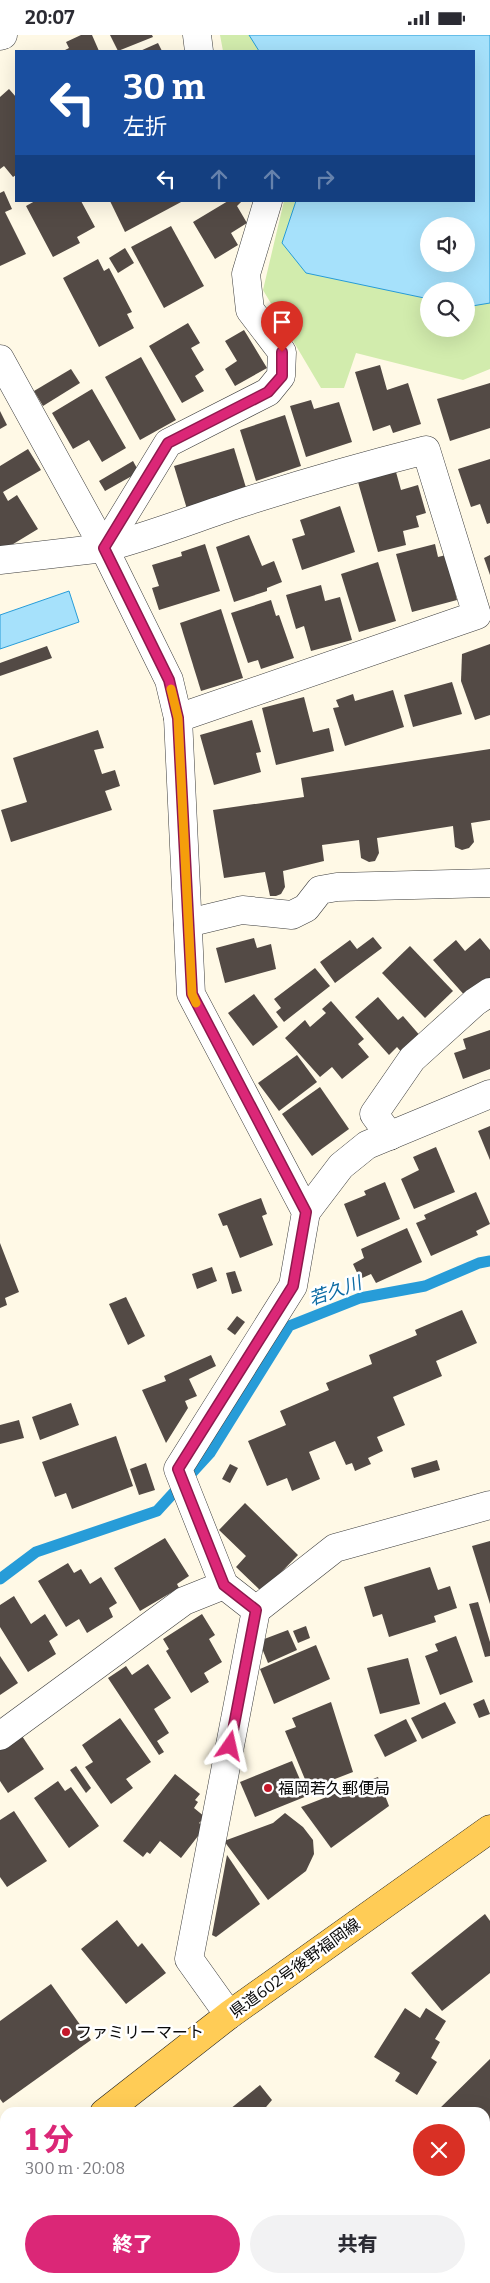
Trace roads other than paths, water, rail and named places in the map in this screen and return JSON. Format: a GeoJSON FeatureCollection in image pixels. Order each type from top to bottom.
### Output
{"type":"FeatureCollection","features":[{"type":"Feature","properties":{"kind":"main road","name":"県道602号後野福岡線"},"geometry":{"type":"LineString","coordinates":[[112,2107],[229,2015],[490,1829]]}},
{"type":"Feature","properties":{"kind":"street"},"geometry":{"type":"LineString","coordinates":[[197,35],[199,50]]}},
{"type":"Feature","properties":{"kind":"street"},"geometry":{"type":"LineString","coordinates":[[104,548],[168,443],[268,392],[282,376],[282,352],[250,310],[246,274],[268,202]]}},
{"type":"Feature","properties":{"kind":"street"},"geometry":{"type":"LineString","coordinates":[[0,359],[104,548],[169,680],[178,718],[192,994],[306,1212]]}},
{"type":"Feature","properties":{"kind":"street"},"geometry":{"type":"LineString","coordinates":[[0,560],[104,548],[143,538],[238,504],[346,471],[426,450],[477,615],[178,718]]}},
{"type":"Feature","properties":{"kind":"street"},"geometry":{"type":"LineString","coordinates":[[188,923],[242,910],[292,915],[306,908],[320,890],[337,887],[490,883]]}},
{"type":"Feature","properties":{"kind":"street"},"geometry":{"type":"LineString","coordinates":[[390,1136],[374,1114],[412,1059],[475,1002],[490,992]]}},
{"type":"Feature","properties":{"kind":"street"},"geometry":{"type":"LineString","coordinates":[[256,1610],[224,1585],[178,1469],[293,1286],[306,1212],[341,1166],[367,1145],[490,1094]]}},
{"type":"Feature","properties":{"kind":"street"},"geometry":{"type":"LineString","coordinates":[[229,2015],[190,1959],[256,1610],[335,1548],[490,1505]]}},
{"type":"Feature","properties":{"kind":"street"},"geometry":{"type":"LineString","coordinates":[[0,1736],[184,1601],[224,1585]]}},
{"type":"Feature","properties":{"kind":"water"},"geometry":{"type":"Polygon","coordinates":[[[249,35],[490,35],[490,303],[475,306],[475,282],[420,282],[420,297],[306,273],[282,243],[296,202],[475,202],[475,50],[258,50],[249,35]]]}},
{"type":"Feature","properties":{"kind":"water"},"geometry":{"type":"Polygon","coordinates":[[[69,591],[79,622],[0,649],[0,615],[69,591]]]}},
{"type":"Feature","properties":{"kind":"waterway","name":"若久川"},"geometry":{"type":"LineString","coordinates":[[0,1579],[36,1552],[157,1511],[210,1453],[289,1326],[360,1298],[425,1286],[479,1263],[490,1261]]}},
{"type":"Feature","properties":{"kind":"place","name":"福岡若久郵便局"},"geometry":{"type":"Point","coordinates":[268,1788]}},
{"type":"Feature","properties":{"kind":"place","name":"ファミリーマート"},"geometry":{"type":"Point","coordinates":[66,2032]}}]}
